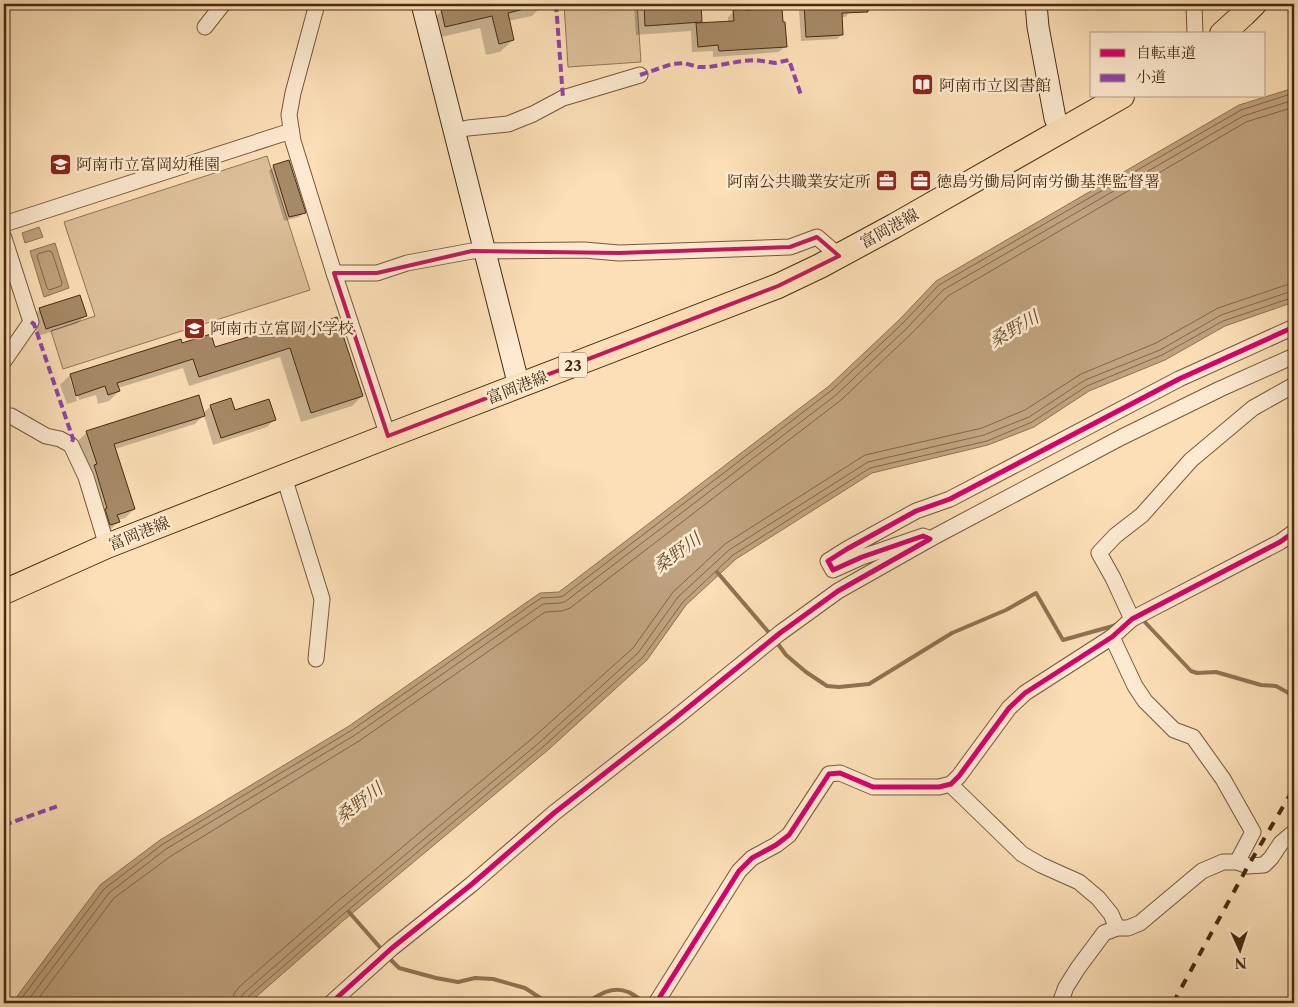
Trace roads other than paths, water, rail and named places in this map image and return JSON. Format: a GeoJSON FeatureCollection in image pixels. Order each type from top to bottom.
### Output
{"type":"FeatureCollection","features":[{"type":"Feature","properties":{"kind":"main road"},"geometry":{"type":"LineString","coordinates":[[1224,32],[1254,4]]}},
{"type":"Feature","properties":{"kind":"main road","name":"富岡港線"},"geometry":{"type":"LineString","coordinates":[[4,592],[107,546],[778,286],[820,266],[894,226],[1118,98]]}},
{"type":"Feature","properties":{"kind":"street"},"geometry":{"type":"LineString","coordinates":[[205,27],[223,4]]}},
{"type":"Feature","properties":{"kind":"street"},"geometry":{"type":"LineString","coordinates":[[317,4],[293,93],[290,115],[291,131],[334,273],[388,436]]}},
{"type":"Feature","properties":{"kind":"street"},"geometry":{"type":"LineString","coordinates":[[422,4],[519,386]]}},
{"type":"Feature","properties":{"kind":"street"},"geometry":{"type":"LineString","coordinates":[[1036,4],[1038,27],[1055,118],[1061,130]]}},
{"type":"Feature","properties":{"kind":"street"},"geometry":{"type":"LineString","coordinates":[[1194,4],[1195,32]]}},
{"type":"Feature","properties":{"kind":"street"},"geometry":{"type":"LineString","coordinates":[[454,132],[468,128],[508,124],[563,98],[640,75]]}},
{"type":"Feature","properties":{"kind":"street"},"geometry":{"type":"LineString","coordinates":[[4,224],[291,131]]}},
{"type":"Feature","properties":{"kind":"street"},"geometry":{"type":"LineString","coordinates":[[334,273],[377,273],[407,263],[472,251],[584,250],[619,253],[790,247],[817,237],[839,256]]}},
{"type":"Feature","properties":{"kind":"street"},"geometry":{"type":"LineString","coordinates":[[4,238],[30,322],[4,361]]}},
{"type":"Feature","properties":{"kind":"street"},"geometry":{"type":"LineString","coordinates":[[930,539],[923,536],[862,557],[833,570],[828,561],[916,511],[950,499],[1179,379],[1294,327]]}},
{"type":"Feature","properties":{"kind":"street"},"geometry":{"type":"LineString","coordinates":[[331,1003],[392,948],[472,884],[554,813],[780,633],[838,591],[930,539],[1122,437],[1220,389],[1294,356]]}},
{"type":"Feature","properties":{"kind":"street"},"geometry":{"type":"LineString","coordinates":[[1132,619],[1099,553],[1115,536],[1142,515],[1191,460],[1253,408],[1294,385]]}},
{"type":"Feature","properties":{"kind":"street"},"geometry":{"type":"LineString","coordinates":[[4,416],[11,416],[46,436],[60,439],[72,445],[86,477],[107,546]]}},
{"type":"Feature","properties":{"kind":"street"},"geometry":{"type":"LineString","coordinates":[[284,477],[322,599],[316,659]]}},
{"type":"Feature","properties":{"kind":"street"},"geometry":{"type":"LineString","coordinates":[[656,1002],[739,871],[752,858],[776,845],[789,835],[829,774],[840,773],[873,787],[939,787],[951,784],[959,776],[1009,708],[1025,693],[1112,637],[1132,619],[1280,542],[1294,532]]}},
{"type":"Feature","properties":{"kind":"street"},"geometry":{"type":"LineString","coordinates":[[1112,637],[1135,686],[1145,701],[1174,730],[1193,738],[1223,779],[1253,832],[1237,862]]}},
{"type":"Feature","properties":{"kind":"street"},"geometry":{"type":"LineString","coordinates":[[951,784],[1022,854],[1079,882],[1098,898],[1111,914],[1117,928]]}},
{"type":"Feature","properties":{"kind":"street"},"geometry":{"type":"LineString","coordinates":[[1060,1003],[1066,988],[1078,968],[1104,933],[1117,928],[1128,928],[1140,923],[1202,871],[1223,862],[1237,862],[1248,866],[1264,865],[1281,843],[1294,832]]}},
{"type":"Feature","properties":{"kind":"water","name":"桑野川"},"geometry":{"type":"Polygon","coordinates":[[[1294,88],[1294,302],[1225,326],[1165,360],[1089,391],[1034,427],[988,445],[872,473],[736,559],[686,605],[647,660],[548,750],[344,920],[249,1003],[12,1003],[100,885],[160,840],[349,726],[540,593],[559,592],[829,386],[899,320],[936,281],[1239,105],[1294,88]]]}},
{"type":"Feature","properties":{"kind":"water"},"geometry":{"type":"Polygon","coordinates":[[[39,227],[43,237],[25,243],[22,233],[39,227]]]}},
{"type":"Feature","properties":{"kind":"water"},"geometry":{"type":"Polygon","coordinates":[[[55,243],[69,288],[44,297],[30,251],[55,243]]]}},
{"type":"Feature","properties":{"kind":"waterway"},"geometry":{"type":"LineString","coordinates":[[717,572],[771,635]]}},
{"type":"Feature","properties":{"kind":"waterway"},"geometry":{"type":"LineString","coordinates":[[775,640],[786,655],[806,672],[827,686],[839,687],[869,684],[952,633],[1006,610],[1036,593],[1063,640],[1117,624]]}},
{"type":"Feature","properties":{"kind":"waterway"},"geometry":{"type":"LineString","coordinates":[[1141,618],[1191,671],[1197,673],[1216,672],[1261,685],[1276,686],[1294,696]]}},
{"type":"Feature","properties":{"kind":"waterway"},"geometry":{"type":"LineString","coordinates":[[349,912],[384,952]]}},
{"type":"Feature","properties":{"kind":"waterway"},"geometry":{"type":"LineString","coordinates":[[388,957],[399,968],[436,978],[458,982],[475,978],[493,979],[525,988],[548,1003]]}},
{"type":"Feature","properties":{"kind":"waterway"},"geometry":{"type":"LineString","coordinates":[[586,1003],[611,990],[622,990],[646,1003]]}},
{"type":"Feature","properties":{"kind":"railway"},"geometry":{"type":"LineString","coordinates":[[1173,1003],[1248,866],[1294,788]]}},
{"type":"Feature","properties":{"kind":"place","name":"阿南市立図書館"},"geometry":{"type":"Point","coordinates":[923,85]}},
{"type":"Feature","properties":{"kind":"place","name":"阿南市立富岡幼稚園"},"geometry":{"type":"Point","coordinates":[60,164]}},
{"type":"Feature","properties":{"kind":"place","name":"阿南公共職業安定所"},"geometry":{"type":"Point","coordinates":[887,181]}},
{"type":"Feature","properties":{"kind":"place","name":"徳島労働局阿南労働基準監督署"},"geometry":{"type":"Point","coordinates":[920,181]}},
{"type":"Feature","properties":{"kind":"place","name":"阿南市立富岡小学校"},"geometry":{"type":"Point","coordinates":[194,328]}}]}
